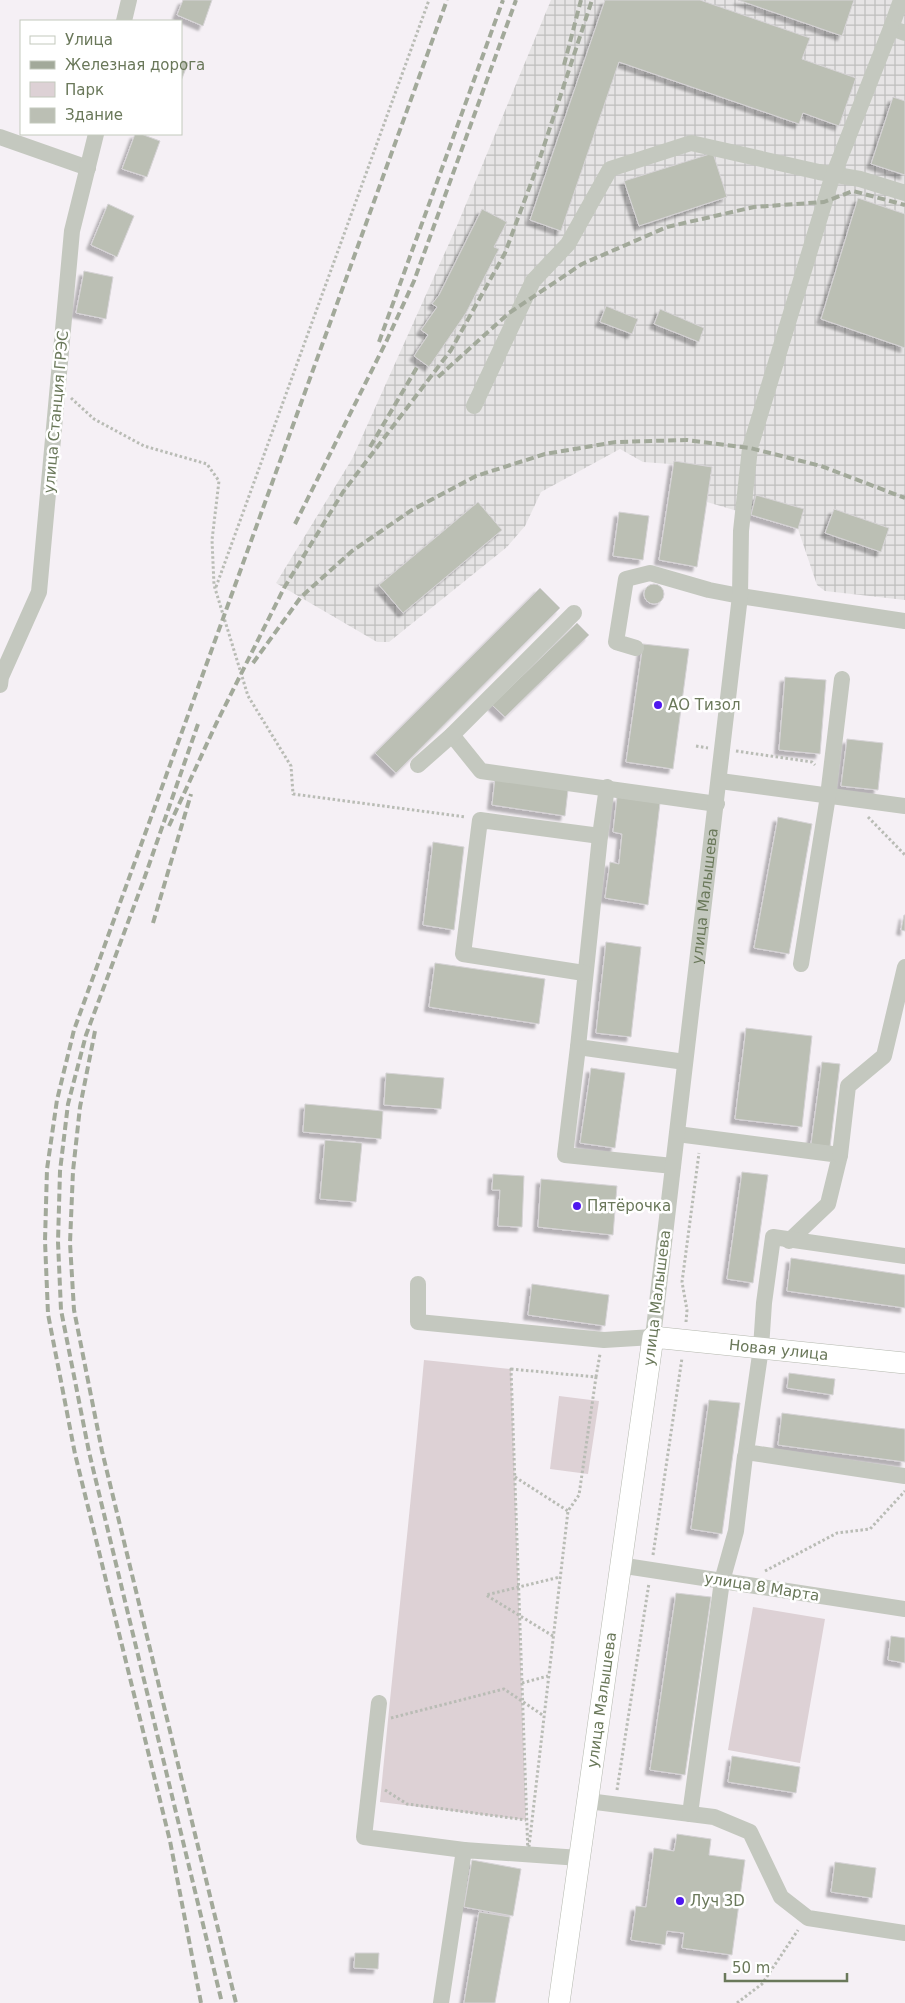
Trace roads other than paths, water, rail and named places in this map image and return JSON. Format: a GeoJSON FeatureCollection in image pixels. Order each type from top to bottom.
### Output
{"type":"FeatureCollection","features":[{"type":"Feature","properties":{"kind":"main road","name":"Новая улица"},"geometry":{"type":"LineString","coordinates":[[653,1337],[905,1363]]}},
{"type":"Feature","properties":{"kind":"main road","name":"улица Малышева"},"geometry":{"type":"LineString","coordinates":[[559,2003],[619,1565],[653,1337]]}},
{"type":"Feature","properties":{"kind":"street"},"geometry":{"type":"LineString","coordinates":[[124,20],[129,0]]}},
{"type":"Feature","properties":{"kind":"street","name":"улица Малышева"},"geometry":{"type":"LineString","coordinates":[[653,1337],[720,781],[740,596],[741,531],[750,448],[833,175],[898,31],[901,0]]}},
{"type":"Feature","properties":{"kind":"street","name":"улица Станция ГРЭС"},"geometry":{"type":"LineString","coordinates":[[0,685],[1,677],[40,592],[72,231],[96,135]]}},
{"type":"Feature","properties":{"kind":"street"},"geometry":{"type":"LineString","coordinates":[[0,137],[88,168]]}},
{"type":"Feature","properties":{"kind":"street"},"geometry":{"type":"LineString","coordinates":[[474,406],[533,281],[568,244],[610,169],[691,143],[833,175],[860,179],[905,193]]}},
{"type":"Feature","properties":{"kind":"street"},"geometry":{"type":"LineString","coordinates":[[636,648],[616,642],[626,578],[650,573],[708,590],[905,621]]}},
{"type":"Feature","properties":{"kind":"street"},"geometry":{"type":"LineString","coordinates":[[418,765],[452,736],[574,613]]}},
{"type":"Feature","properties":{"kind":"street"},"geometry":{"type":"LineString","coordinates":[[801,964],[828,796],[842,678]]}},
{"type":"Feature","properties":{"kind":"street"},"geometry":{"type":"LineString","coordinates":[[452,736],[481,771],[607,787],[717,804]]}},
{"type":"Feature","properties":{"kind":"street"},"geometry":{"type":"LineString","coordinates":[[720,781],[905,806]]}},
{"type":"Feature","properties":{"kind":"street"},"geometry":{"type":"LineString","coordinates":[[607,787],[584,973],[578,1047],[565,1155],[673,1166]]}},
{"type":"Feature","properties":{"kind":"street"},"geometry":{"type":"LineString","coordinates":[[584,973],[462,954],[480,820],[600,836]]}},
{"type":"Feature","properties":{"kind":"street"},"geometry":{"type":"LineString","coordinates":[[789,1240],[828,1204],[840,1155],[848,1086],[884,1056],[905,967]]}},
{"type":"Feature","properties":{"kind":"street"},"geometry":{"type":"LineString","coordinates":[[578,1047],[685,1062]]}},
{"type":"Feature","properties":{"kind":"street"},"geometry":{"type":"LineString","coordinates":[[677,1134],[840,1155]]}},
{"type":"Feature","properties":{"kind":"street"},"geometry":{"type":"LineString","coordinates":[[905,1256],[773,1237],[761,1348],[746,1452],[905,1476]]}},
{"type":"Feature","properties":{"kind":"street"},"geometry":{"type":"LineString","coordinates":[[418,1284],[418,1322],[604,1340],[653,1337]]}},
{"type":"Feature","properties":{"kind":"street"},"geometry":{"type":"LineString","coordinates":[[690,1814],[722,1581],[736,1531],[746,1456]]}},
{"type":"Feature","properties":{"kind":"street","name":"улица 8 Марта"},"geometry":{"type":"LineString","coordinates":[[619,1565],[905,1609]]}},
{"type":"Feature","properties":{"kind":"street"},"geometry":{"type":"LineString","coordinates":[[379,1703],[364,1837],[464,1850],[580,1858]]}},
{"type":"Feature","properties":{"kind":"street"},"geometry":{"type":"LineString","coordinates":[[588,1801],[714,1817],[750,1832],[780,1896],[808,1918],[905,1933]]}},
{"type":"Feature","properties":{"kind":"street"},"geometry":{"type":"LineString","coordinates":[[441,2003],[464,1850]]}},
{"type":"Feature","properties":{"kind":"railway"},"geometry":{"type":"LineString","coordinates":[[201,2003],[170,1841],[75,1454],[48,1314],[45,1241],[47,1169],[57,1100],[74,1030],[447,0]]}},
{"type":"Feature","properties":{"kind":"railway"},"geometry":{"type":"LineString","coordinates":[[379,342],[503,0]]}},
{"type":"Feature","properties":{"kind":"railway"},"geometry":{"type":"LineString","coordinates":[[295,524],[387,340],[414,281],[516,0]]}},
{"type":"Feature","properties":{"kind":"railway"},"geometry":{"type":"LineString","coordinates":[[564,65],[581,0]]}},
{"type":"Feature","properties":{"kind":"railway"},"geometry":{"type":"LineString","coordinates":[[169,826],[216,724],[284,588],[343,492],[451,350],[505,253],[537,167],[592,0]]}},
{"type":"Feature","properties":{"kind":"railway"},"geometry":{"type":"LineString","coordinates":[[438,377],[509,313],[582,264],[667,227],[754,207],[824,202],[853,191],[905,205]]}},
{"type":"Feature","properties":{"kind":"railway"},"geometry":{"type":"LineString","coordinates":[[370,447],[419,364]]}},
{"type":"Feature","properties":{"kind":"railway"},"geometry":{"type":"LineString","coordinates":[[253,663],[301,597],[352,551],[412,510],[476,476],[545,454],[616,442],[687,440],[750,448],[821,466],[905,498]]}},
{"type":"Feature","properties":{"kind":"railway"},"geometry":{"type":"LineString","coordinates":[[198,724],[143,882],[86,1035],[68,1104],[60,1171],[58,1242],[61,1310],[89,1452],[222,2003]]}},
{"type":"Feature","properties":{"kind":"railway"},"geometry":{"type":"LineString","coordinates":[[153,923],[191,794]]}},
{"type":"Feature","properties":{"kind":"railway"},"geometry":{"type":"LineString","coordinates":[[95,1031],[80,1107],[73,1171],[70,1243],[74,1310],[102,1451],[236,2003]]}},
{"type":"Feature","properties":{"kind":"place","name":"АО Тизол"},"geometry":{"type":"Point","coordinates":[658,705]}},
{"type":"Feature","properties":{"kind":"place","name":"Пятёрочка"},"geometry":{"type":"Point","coordinates":[577,1206]}},
{"type":"Feature","properties":{"kind":"place","name":"Луч 3D"},"geometry":{"type":"Point","coordinates":[680,1901]}}]}
